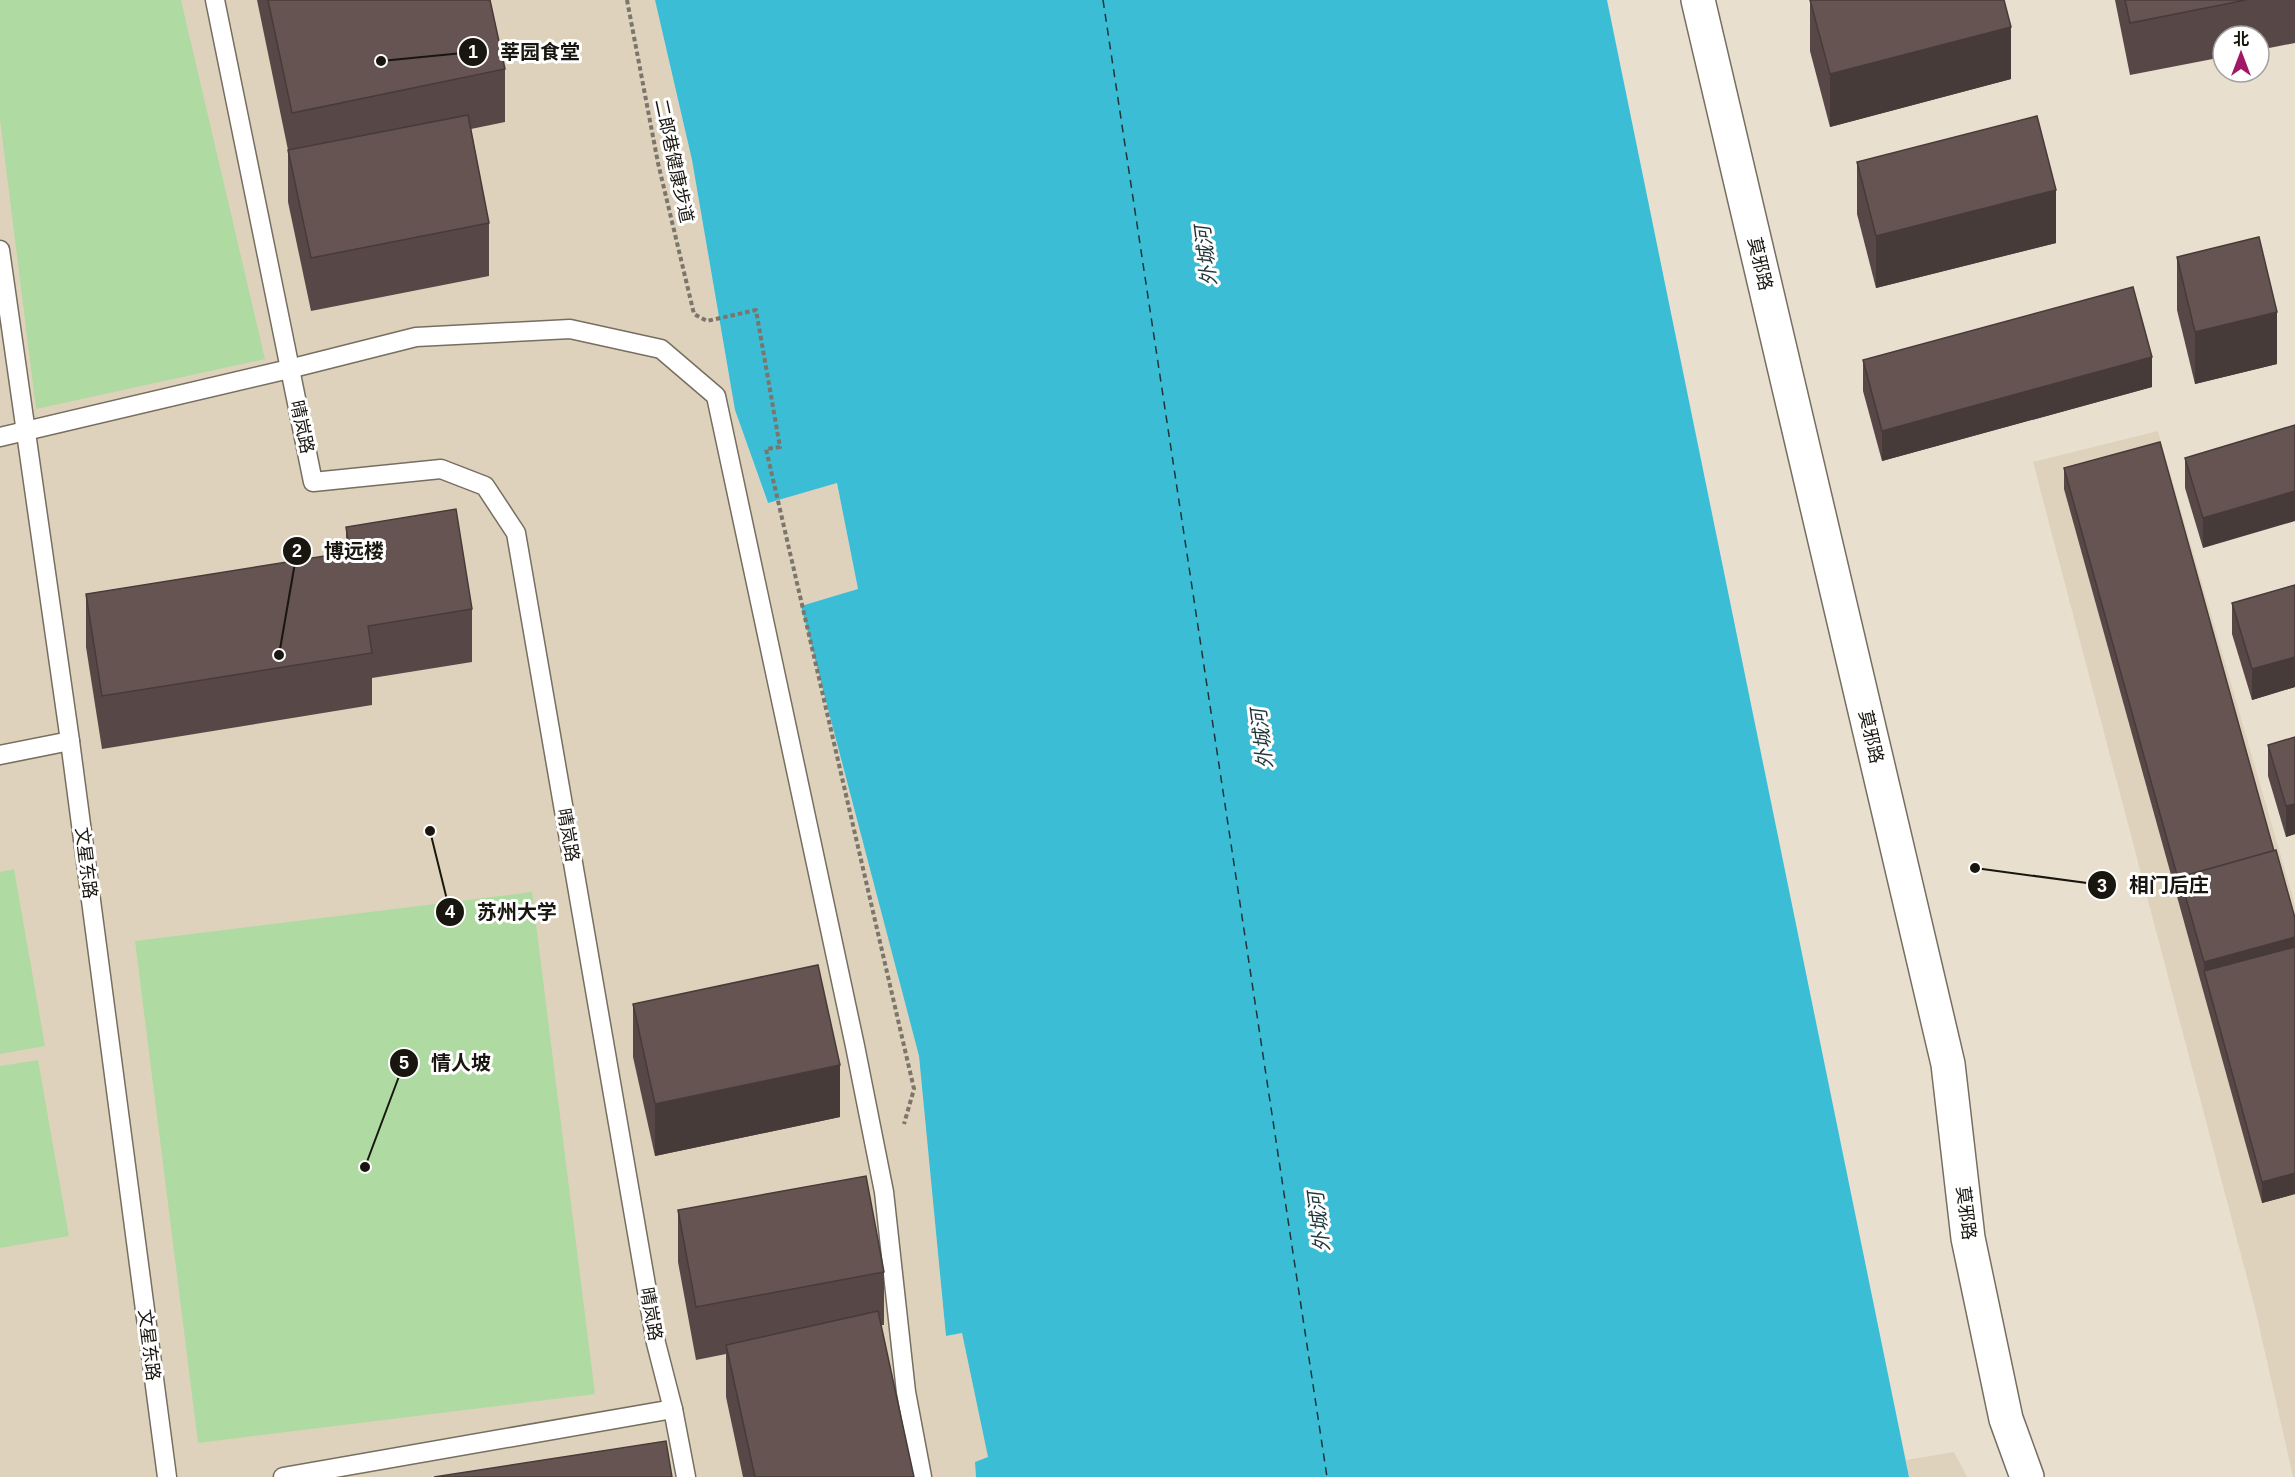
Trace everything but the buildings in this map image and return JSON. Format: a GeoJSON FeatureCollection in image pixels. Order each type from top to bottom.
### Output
{"type":"FeatureCollection","features":[{"type":"Feature","properties":{"kind":"main road","name":"莫邪路"},"geometry":{"type":"LineString","coordinates":[[1698,0],[1948,1064],[1968,1238],[2006,1419],[2027,1477]]}},
{"type":"Feature","properties":{"kind":"lane"},"geometry":{"type":"LineString","coordinates":[[215,0],[289,369]]}},
{"type":"Feature","properties":{"kind":"lane","name":"文星东路"},"geometry":{"type":"LineString","coordinates":[[0,250],[70,741],[167,1477]]}},
{"type":"Feature","properties":{"kind":"lane"},"geometry":{"type":"LineString","coordinates":[[0,437],[416,337],[570,329],[662,349],[716,396],[884,1192],[906,1392],[922,1477]]}},
{"type":"Feature","properties":{"kind":"lane","name":"晴岚路"},"geometry":{"type":"LineString","coordinates":[[289,369],[313,482],[441,470],[484,486],[516,533],[656,1343],[673,1409],[686,1477]]}},
{"type":"Feature","properties":{"kind":"lane"},"geometry":{"type":"LineString","coordinates":[[0,754],[70,741]]}},
{"type":"Feature","properties":{"kind":"lane"},"geometry":{"type":"LineString","coordinates":[[283,1477],[673,1409]]}},
{"type":"Feature","properties":{"kind":"path","name":"二郎巷健康步道"},"geometry":{"type":"LineString","coordinates":[[627,0],[658,163],[694,314],[706,321],[756,310],[780,447],[766,449],[914,1089],[904,1124],[905,1135]]}},
{"type":"Feature","properties":{"kind":"shaded area"},"geometry":{"type":"Polygon","coordinates":[[[0,0],[655,0],[692,160],[735,410],[767,502],[837,483],[858,590],[801,606],[919,1056],[946,1336],[962,1333],[988,1457],[975,1462],[976,1477],[0,1477],[0,0]]]}},
{"type":"Feature","properties":{"kind":"shaded area"},"geometry":{"type":"Polygon","coordinates":[[[2158,431],[2295,905],[2295,1477],[2293,1477],[2255,1308],[2033,462],[2158,431]]]}},
{"type":"Feature","properties":{"kind":"shaded area"},"geometry":{"type":"Polygon","coordinates":[[[1954,1452],[1967,1477],[1909,1477],[1906,1460],[1954,1452]]]}},
{"type":"Feature","properties":{"kind":"green space"},"geometry":{"type":"Polygon","coordinates":[[[0,0],[181,0],[265,359],[36,409],[0,120],[0,0]]]}},
{"type":"Feature","properties":{"kind":"green space"},"geometry":{"type":"Polygon","coordinates":[[[14,869],[45,1046],[0,1054],[0,872],[14,869]]]}},
{"type":"Feature","properties":{"kind":"green space"},"geometry":{"type":"Polygon","coordinates":[[[532,892],[595,1394],[198,1443],[135,941],[532,892]]]}},
{"type":"Feature","properties":{"kind":"green space"},"geometry":{"type":"Polygon","coordinates":[[[38,1060],[69,1236],[0,1248],[0,1066],[38,1060]]]}},
{"type":"Feature","properties":{"kind":"water","name":"外城河"},"geometry":{"type":"Polygon","coordinates":[[[655,0],[1607,0],[1909,1477],[976,1477],[975,1462],[988,1457],[962,1333],[946,1336],[919,1056],[801,606],[858,589],[837,483],[768,503],[735,410],[692,160],[655,0]]]}},
{"type":"Feature","properties":{"kind":"ferry route"},"geometry":{"type":"LineString","coordinates":[[1103,0],[1327,1477]]}},
{"type":"Feature","properties":{"kind":"place","name":"莘园食堂"},"geometry":{"type":"Point","coordinates":[381,61]}},
{"type":"Feature","properties":{"kind":"place","name":"博远楼"},"geometry":{"type":"Point","coordinates":[279,655]}},
{"type":"Feature","properties":{"kind":"place","name":"苏州大学"},"geometry":{"type":"Point","coordinates":[430,831]}},
{"type":"Feature","properties":{"kind":"place","name":"相门后庄"},"geometry":{"type":"Point","coordinates":[1975,868]}},
{"type":"Feature","properties":{"kind":"place","name":"情人坡"},"geometry":{"type":"Point","coordinates":[365,1167]}}]}
